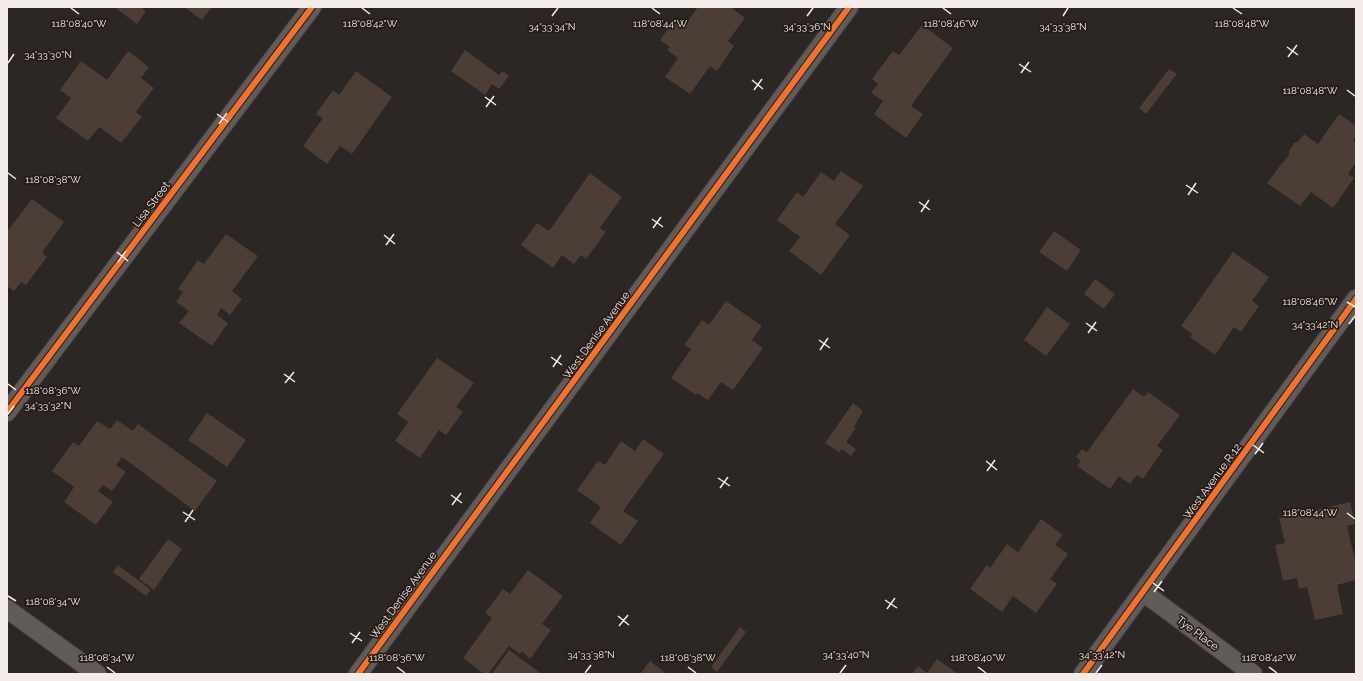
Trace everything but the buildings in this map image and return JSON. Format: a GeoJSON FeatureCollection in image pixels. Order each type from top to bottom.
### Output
{"type":"FeatureCollection","features":[{"type":"Feature","properties":{"kind":"street","name":"Lisa Street"},"geometry":{"type":"LineString","coordinates":[[7,412],[312,7]]}},
{"type":"Feature","properties":{"kind":"street","name":"West Denise Avenue"},"geometry":{"type":"LineString","coordinates":[[358,674],[849,7]]}},
{"type":"Feature","properties":{"kind":"street","name":"West Avenue R 12"},"geometry":{"type":"LineString","coordinates":[[1083,674],[1356,300]]}},
{"type":"Feature","properties":{"kind":"street","name":"Tye Place"},"geometry":{"type":"LineString","coordinates":[[1144,592],[1253,674]]}},
{"type":"Feature","properties":{"kind":"street"},"geometry":{"type":"LineString","coordinates":[[7,610],[97,674]]}},
{"type":"Feature","properties":{"kind":"cycle path"},"geometry":{"type":"LineString","coordinates":[[7,412],[312,7]]}},
{"type":"Feature","properties":{"kind":"cycle path"},"geometry":{"type":"LineString","coordinates":[[358,674],[849,7]]}},
{"type":"Feature","properties":{"kind":"cycle path"},"geometry":{"type":"LineString","coordinates":[[1083,674],[1356,299]]}}]}
